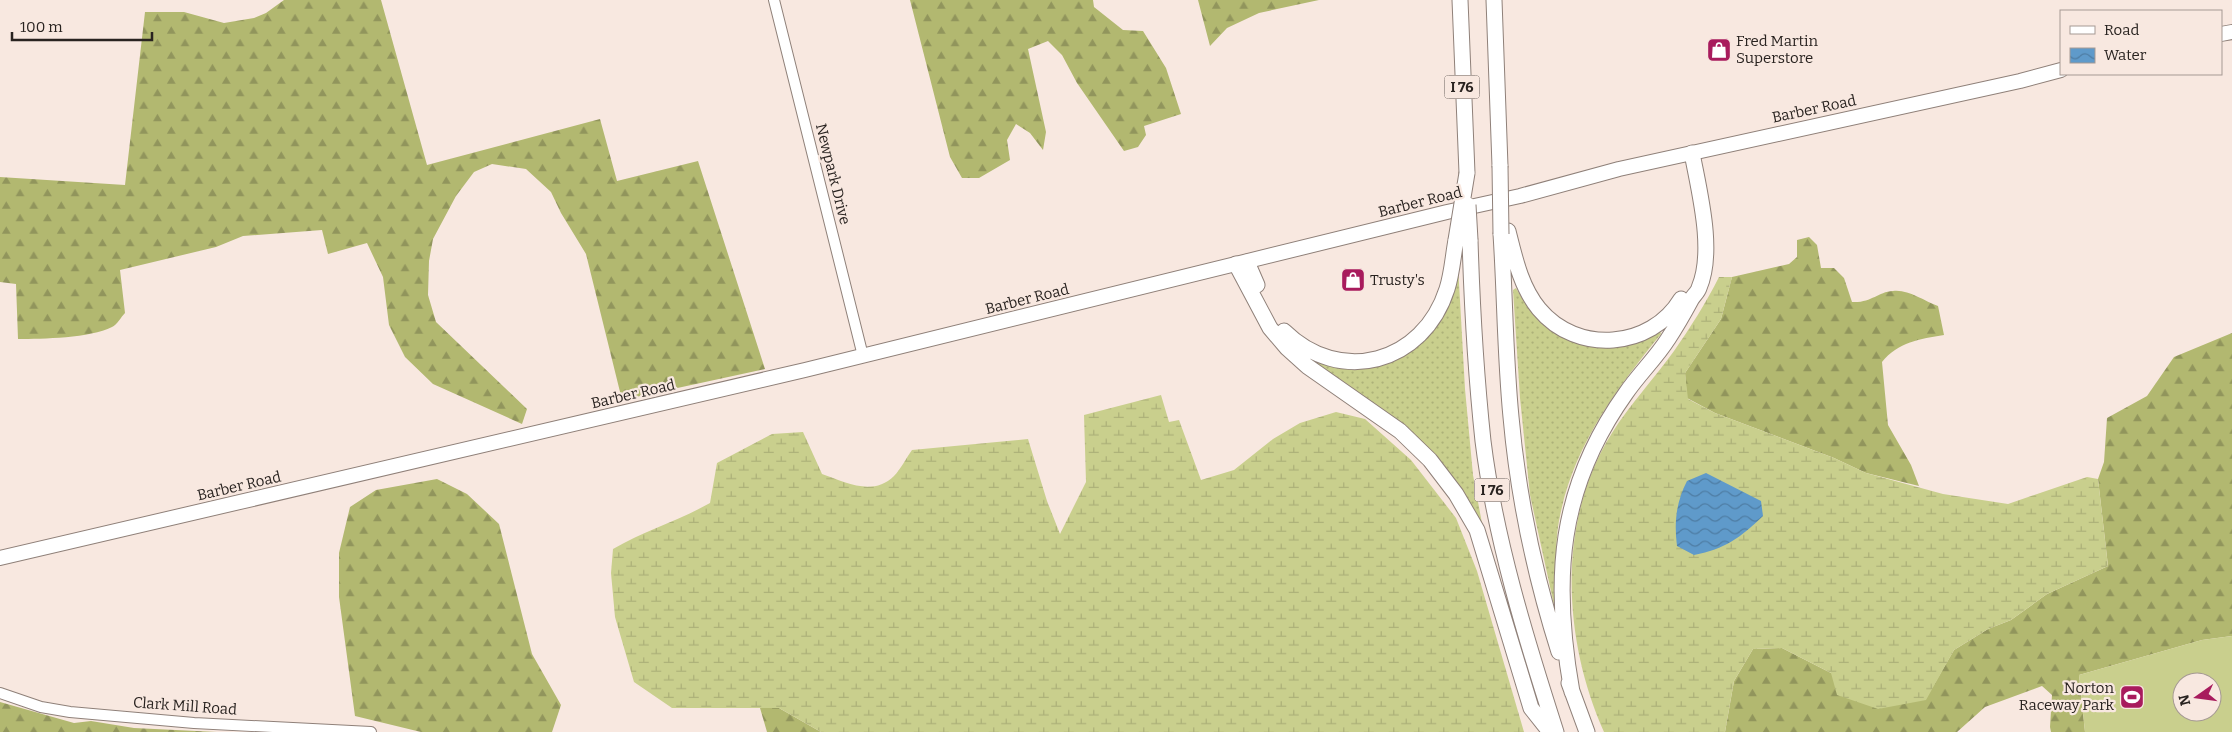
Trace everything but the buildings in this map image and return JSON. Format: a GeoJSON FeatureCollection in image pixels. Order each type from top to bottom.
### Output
{"type":"FeatureCollection","features":[{"type":"Feature","properties":{"kind":"highway","name":"I 76"},"geometry":{"type":"LineString","coordinates":[[1460,0],[1467,173],[1463,240],[1483,442],[1495,511],[1529,648],[1556,732]]}},
{"type":"Feature","properties":{"kind":"highway","name":"I 76"},"geometry":{"type":"LineString","coordinates":[[1494,0],[1500,166],[1505,233],[1511,418],[1520,486],[1550,623],[1587,732]]}},
{"type":"Feature","properties":{"kind":"highway"},"geometry":{"type":"LineString","coordinates":[[1505,233],[1527,290],[1538,308],[1553,322],[1571,332],[1598,340],[1618,340],[1640,335],[1657,326],[1674,312],[1690,284],[1697,264],[1696,224],[1687,155]]}},
{"type":"Feature","properties":{"kind":"highway"},"geometry":{"type":"LineString","coordinates":[[1572,692],[1565,654],[1562,607],[1563,558],[1570,513],[1584,464],[1604,427],[1626,393],[1667,341],[1699,288],[1706,241],[1687,155]]}},
{"type":"Feature","properties":{"kind":"highway"},"geometry":{"type":"LineString","coordinates":[[1241,263],[1274,318],[1296,343],[1323,357],[1340,361],[1362,362],[1394,353],[1406,347],[1424,331],[1447,290],[1463,240]]}},
{"type":"Feature","properties":{"kind":"highway"},"geometry":{"type":"LineString","coordinates":[[1241,263],[1270,328],[1287,348],[1307,366],[1400,431],[1430,460],[1456,494],[1477,530],[1531,708],[1550,732]]}},
{"type":"Feature","properties":{"kind":"main road","name":"Barber Road"},"geometry":{"type":"LineString","coordinates":[[0,558],[362,475],[863,356],[1447,212],[1520,196],[1619,169],[2020,81],[2060,70]]}},
{"type":"Feature","properties":{"kind":"street","name":"Newpark Drive"},"geometry":{"type":"LineString","coordinates":[[774,0],[863,356]]}},
{"type":"Feature","properties":{"kind":"street","name":"Clark Mill Road"},"geometry":{"type":"LineString","coordinates":[[0,693],[41,707],[70,712],[194,722],[371,732]]}},
{"type":"Feature","properties":{"kind":"green space"},"geometry":{"type":"Polygon","coordinates":[[[284,0],[381,0],[427,165],[600,119],[617,181],[698,161],[765,369],[622,400],[586,254],[561,213],[551,192],[526,169],[492,164],[474,172],[456,196],[433,239],[429,261],[428,295],[436,322],[527,409],[522,424],[433,384],[405,357],[389,325],[383,277],[367,243],[328,254],[322,230],[243,236],[216,247],[120,270],[125,313],[114,326],[103,331],[79,336],[18,339],[16,284],[0,282],[0,177],[125,185],[145,12],[184,12],[224,23],[254,18],[266,13],[284,0]]]}},
{"type":"Feature","properties":{"kind":"green space"},"geometry":{"type":"Polygon","coordinates":[[[910,0],[1093,0],[1094,7],[1123,30],[1143,31],[1166,68],[1181,114],[1144,126],[1146,135],[1138,147],[1124,151],[1077,83],[1062,55],[1048,41],[1028,49],[1046,132],[1043,150],[1030,133],[1016,124],[1007,140],[1010,160],[979,178],[962,178],[950,157],[910,0]]]}},
{"type":"Feature","properties":{"kind":"green space"},"geometry":{"type":"Polygon","coordinates":[[[1198,0],[1319,0],[1259,13],[1227,28],[1210,46],[1198,0]]]}},
{"type":"Feature","properties":{"kind":"green space"},"geometry":{"type":"Polygon","coordinates":[[[1809,237],[1817,245],[1821,268],[1834,268],[1844,278],[1852,302],[1865,301],[1883,293],[1899,291],[1938,306],[1944,335],[1910,342],[1888,355],[1882,362],[1888,425],[1911,465],[1919,486],[1866,473],[1834,458],[1715,413],[1687,398],[1685,373],[1721,319],[1732,277],[1789,264],[1797,257],[1797,240],[1809,237]]]}},
{"type":"Feature","properties":{"kind":"green space"},"geometry":{"type":"Polygon","coordinates":[[[1458,265],[1465,389],[1473,475],[1484,534],[1457,489],[1299,355],[1337,363],[1416,345],[1458,265]]]}},
{"type":"Feature","properties":{"kind":"green space"},"geometry":{"type":"Polygon","coordinates":[[[1719,277],[1732,277],[1721,319],[1685,373],[1688,399],[1715,413],[1834,458],[1866,473],[1943,494],[2008,504],[2087,477],[2098,479],[2108,566],[2047,594],[2011,620],[1988,629],[1954,650],[1926,700],[1878,709],[1837,695],[1831,673],[1782,648],[1753,649],[1734,681],[1725,732],[1604,732],[1590,696],[1580,659],[1574,620],[1572,581],[1574,542],[1581,504],[1594,467],[1612,433],[1680,342],[1719,277]]]}},
{"type":"Feature","properties":{"kind":"green space"},"geometry":{"type":"Polygon","coordinates":[[[1516,288],[1543,325],[1567,339],[1596,337],[1659,327],[1661,334],[1613,397],[1587,441],[1576,465],[1567,490],[1558,526],[1556,548],[1557,604],[1554,605],[1530,495],[1520,398],[1513,290],[1516,288]]]}},
{"type":"Feature","properties":{"kind":"green space"},"geometry":{"type":"Polygon","coordinates":[[[2232,333],[2232,636],[2202,640],[2079,675],[2085,732],[2051,732],[2052,695],[2042,686],[1985,707],[1957,732],[1725,732],[1734,681],[1753,649],[1782,648],[1831,673],[1925,700],[1954,650],[1988,629],[2011,620],[2047,594],[2108,566],[2098,479],[2104,462],[2107,418],[2147,396],[2174,357],[2232,333]]]}},
{"type":"Feature","properties":{"kind":"green space"},"geometry":{"type":"Polygon","coordinates":[[[1161,395],[1169,422],[1179,420],[1201,480],[1234,470],[1273,439],[1300,423],[1336,412],[1365,419],[1411,460],[1456,518],[1477,571],[1524,732],[821,732],[779,708],[672,708],[634,682],[615,617],[611,573],[613,549],[710,503],[717,463],[772,434],[803,432],[822,474],[849,484],[868,487],[877,486],[894,476],[912,450],[1028,439],[1047,501],[1060,534],[1086,482],[1084,415],[1161,395]]]}},
{"type":"Feature","properties":{"kind":"green space"},"geometry":{"type":"Polygon","coordinates":[[[437,479],[467,494],[499,524],[532,654],[561,705],[552,732],[421,732],[355,716],[339,597],[339,553],[350,507],[376,490],[437,479]]]}},
{"type":"Feature","properties":{"kind":"green space","name":"Norton Raceway Park"},"geometry":{"type":"Polygon","coordinates":[[[2232,636],[2232,732],[2085,732],[2079,675],[2202,640],[2232,636]]]}},
{"type":"Feature","properties":{"kind":"green space"},"geometry":{"type":"Polygon","coordinates":[[[0,702],[74,723],[91,721],[134,728],[217,732],[0,732],[0,702]]]}},
{"type":"Feature","properties":{"kind":"green space"},"geometry":{"type":"Polygon","coordinates":[[[760,708],[779,708],[821,732],[767,732],[760,708]]]}},
{"type":"Feature","properties":{"kind":"water"},"geometry":{"type":"Polygon","coordinates":[[[1706,473],[1761,501],[1763,516],[1747,531],[1732,541],[1705,553],[1694,555],[1677,546],[1677,513],[1680,497],[1687,481],[1706,473]]]}},
{"type":"Feature","properties":{"kind":"place","name":"Fred Martin Superstore"},"geometry":{"type":"Point","coordinates":[1719,50]}},
{"type":"Feature","properties":{"kind":"place","name":"Trusty's"},"geometry":{"type":"Point","coordinates":[1353,280]}},
{"type":"Feature","properties":{"kind":"place","name":"Norton Raceway Park"},"geometry":{"type":"Point","coordinates":[2132,697]}}]}
